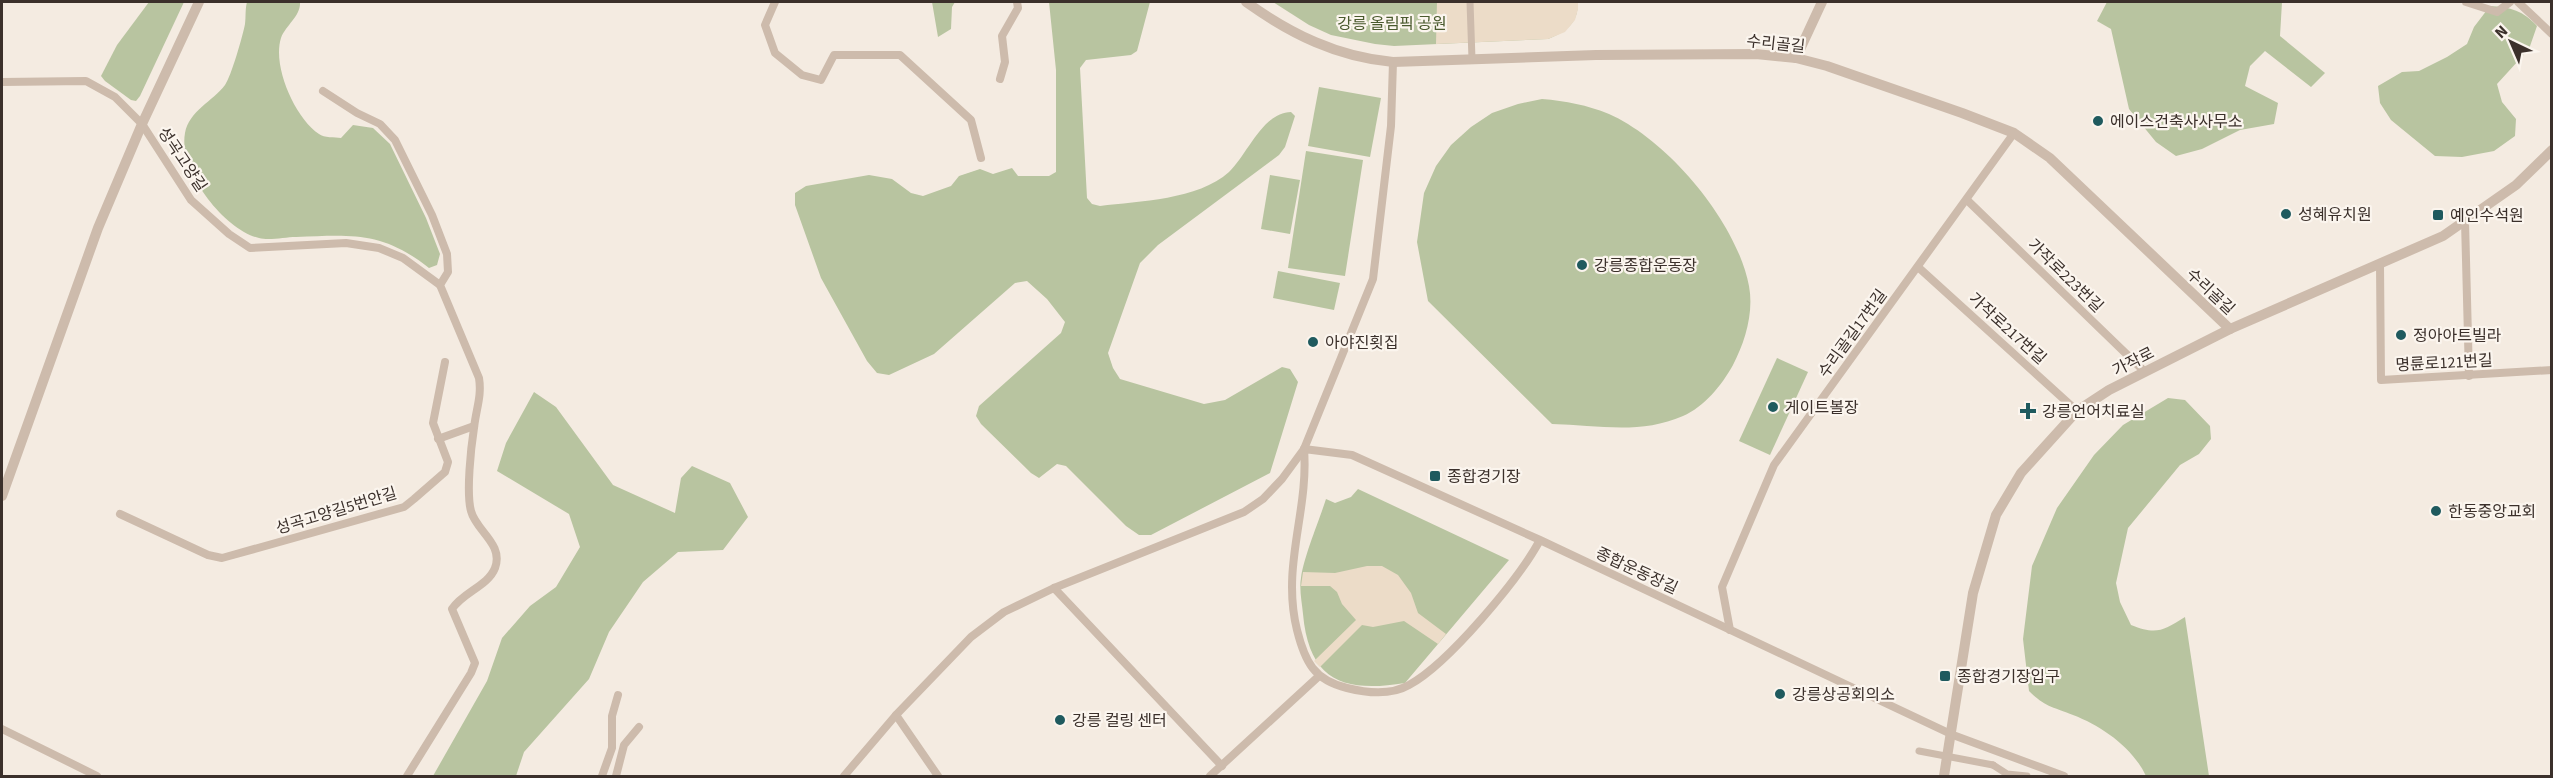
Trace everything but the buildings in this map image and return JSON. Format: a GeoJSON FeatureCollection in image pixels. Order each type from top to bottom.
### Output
{"type":"FeatureCollection","features":[{"type":"Feature","properties":{"kind":"street"},"geometry":{"type":"LineString","coordinates":[[2,496],[98,228],[142,124],[199,2]]}},
{"type":"Feature","properties":{"kind":"street"},"geometry":{"type":"LineString","coordinates":[[775,2],[765,25],[775,53],[802,75],[821,81],[834,55],[900,55],[971,120],[981,158]]}},
{"type":"Feature","properties":{"kind":"street"},"geometry":{"type":"LineString","coordinates":[[1000,79],[1005,62],[1002,36],[1018,8],[1017,2]]}},
{"type":"Feature","properties":{"kind":"street","name":"수리골길"},"geometry":{"type":"LineString","coordinates":[[1246,2],[1296,34],[1316,43],[1347,55],[1393,62],[1756,54],[1796,58],[1861,78],[2014,133],[2050,158],[2230,329]]}},
{"type":"Feature","properties":{"kind":"street"},"geometry":{"type":"LineString","coordinates":[[1470,2],[1472,59]]}},
{"type":"Feature","properties":{"kind":"street"},"geometry":{"type":"LineString","coordinates":[[1796,58],[1822,2]]}},
{"type":"Feature","properties":{"kind":"street"},"geometry":{"type":"LineString","coordinates":[[2466,2],[2497,12],[2510,2]]}},
{"type":"Feature","properties":{"kind":"street"},"geometry":{"type":"LineString","coordinates":[[2518,2],[2552,34]]}},
{"type":"Feature","properties":{"kind":"street"},"geometry":{"type":"LineString","coordinates":[[844,777],[896,715],[970,637],[1004,612],[1054,588],[1244,512],[1263,499],[1282,479],[1304,449],[1374,274],[1391,126],[1393,62]]}},
{"type":"Feature","properties":{"kind":"street","name":"성곡고양길"},"geometry":{"type":"LineString","coordinates":[[2,82],[86,81],[115,98],[142,124],[191,200],[229,234],[250,248],[346,243],[379,248],[403,258],[440,285]]}},
{"type":"Feature","properties":{"kind":"street"},"geometry":{"type":"LineString","coordinates":[[324,91],[357,113],[380,124],[394,140],[432,215],[447,254],[448,272],[440,285],[479,378],[482,394],[474,426],[471,512],[494,545],[497,557],[490,576],[457,601],[452,609],[475,663],[407,777]]}},
{"type":"Feature","properties":{"kind":"street","name":"수리골길17번길"},"geometry":{"type":"LineString","coordinates":[[1730,630],[1722,587],[1774,465],[2014,133]]}},
{"type":"Feature","properties":{"kind":"street","name":"가작로"},"geometry":{"type":"LineString","coordinates":[[1944,777],[1953,735],[1973,593],[1996,515],[2021,473],[2076,411],[2144,371],[2230,329],[2443,236],[2516,185],[2552,150]]}},
{"type":"Feature","properties":{"kind":"street","name":"가작로223번길"},"geometry":{"type":"LineString","coordinates":[[1967,200],[2144,371]]}},
{"type":"Feature","properties":{"kind":"street"},"geometry":{"type":"LineString","coordinates":[[2465,221],[2469,376]]}},
{"type":"Feature","properties":{"kind":"street","name":"명륜로121번길"},"geometry":{"type":"LineString","coordinates":[[2380,265],[2381,380],[2552,370]]}},
{"type":"Feature","properties":{"kind":"street","name":"가작로217번길"},"geometry":{"type":"LineString","coordinates":[[1918,267],[2076,411]]}},
{"type":"Feature","properties":{"kind":"street","name":"성곡고양길5번안길"},"geometry":{"type":"LineString","coordinates":[[120,514],[208,555],[222,558],[404,507],[445,472],[448,462],[433,423],[446,362]]}},
{"type":"Feature","properties":{"kind":"street"},"geometry":{"type":"LineString","coordinates":[[438,440],[474,426]]}},
{"type":"Feature","properties":{"kind":"street"},"geometry":{"type":"LineString","coordinates":[[1304,449],[1304,493],[1294,544],[1293,606],[1303,648],[1310,666],[1319,676],[1344,687],[1378,693],[1410,685],[1456,646],[1530,560],[1540,540]]}},
{"type":"Feature","properties":{"kind":"street","name":"종합운동장길"},"geometry":{"type":"LineString","coordinates":[[1304,449],[1352,455],[1540,540],[1953,735],[2064,777]]}},
{"type":"Feature","properties":{"kind":"street"},"geometry":{"type":"LineString","coordinates":[[1054,588],[1222,766]]}},
{"type":"Feature","properties":{"kind":"street"},"geometry":{"type":"LineString","coordinates":[[1210,777],[1319,676]]}},
{"type":"Feature","properties":{"kind":"street"},"geometry":{"type":"LineString","coordinates":[[602,777],[612,748],[612,716],[618,695]]}},
{"type":"Feature","properties":{"kind":"street"},"geometry":{"type":"LineString","coordinates":[[896,715],[938,777]]}},
{"type":"Feature","properties":{"kind":"street"},"geometry":{"type":"LineString","coordinates":[[616,777],[624,745],[639,727]]}},
{"type":"Feature","properties":{"kind":"street"},"geometry":{"type":"LineString","coordinates":[[2,729],[97,777]]}},
{"type":"Feature","properties":{"kind":"street"},"geometry":{"type":"LineString","coordinates":[[1919,751],[1993,765],[2007,774],[2027,777]]}},
{"type":"Feature","properties":{"kind":"green space"},"geometry":{"type":"Polygon","coordinates":[[[149,2],[184,2],[136,101],[131,100],[101,76],[117,45],[149,2]]]}},
{"type":"Feature","properties":{"kind":"green space"},"geometry":{"type":"Polygon","coordinates":[[[247,2],[300,2],[296,16],[283,33],[279,50],[283,76],[294,104],[310,126],[321,135],[341,138],[353,125],[373,128],[390,144],[426,218],[440,254],[437,265],[429,268],[396,247],[366,238],[334,236],[259,238],[245,233],[232,223],[206,196],[189,164],[185,148],[185,133],[191,118],[228,81],[244,29],[247,2]]]}},
{"type":"Feature","properties":{"kind":"green space"},"geometry":{"type":"Polygon","coordinates":[[[932,2],[955,2],[952,7],[951,29],[938,37],[932,2]]]}},
{"type":"Feature","properties":{"kind":"green space"},"geometry":{"type":"Polygon","coordinates":[[[1049,2],[1150,2],[1137,51],[1131,55],[1086,60],[1080,68],[1087,198],[1092,204],[1100,206],[1168,198],[1201,188],[1229,172],[1272,119],[1291,112],[1295,116],[1285,147],[1279,155],[1158,245],[1140,263],[1108,353],[1120,379],[1204,404],[1225,400],[1282,367],[1290,369],[1298,382],[1270,473],[1151,535],[1139,535],[1126,526],[1066,466],[1057,464],[1039,478],[1031,473],[981,424],[976,416],[979,406],[1061,333],[1065,322],[1047,299],[1027,281],[1015,283],[934,354],[889,375],[877,373],[867,361],[821,278],[795,205],[795,193],[806,186],[869,175],[892,179],[911,193],[923,196],[951,186],[959,176],[980,169],[993,174],[1012,168],[1018,176],[1049,176],[1056,172],[1056,70],[1049,2]]]}},
{"type":"Feature","properties":{"kind":"green space","name":"강릉 올림픽 공원"},"geometry":{"type":"Polygon","coordinates":[[[1273,2],[1578,2],[1574,21],[1561,33],[1548,39],[1394,46],[1331,35],[1309,25],[1273,2]]]}},
{"type":"Feature","properties":{"kind":"green space"},"geometry":{"type":"Polygon","coordinates":[[[2107,2],[2282,2],[2280,36],[2325,73],[2311,87],[2265,51],[2250,66],[2245,86],[2278,103],[2274,124],[2240,130],[2202,149],[2176,156],[2156,142],[2129,109],[2111,29],[2097,21],[2107,2]]]}},
{"type":"Feature","properties":{"kind":"green space"},"geometry":{"type":"Polygon","coordinates":[[[2490,6],[2516,11],[2537,26],[2529,49],[2497,84],[2502,102],[2516,119],[2515,136],[2494,151],[2462,157],[2435,156],[2391,120],[2380,103],[2378,86],[2402,72],[2419,71],[2467,44],[2474,27],[2490,6]]]}},
{"type":"Feature","properties":{"kind":"green space"},"geometry":{"type":"Polygon","coordinates":[[[1319,87],[1381,98],[1370,157],[1308,146],[1319,87]]]}},
{"type":"Feature","properties":{"kind":"green space","name":"강릉종합운동장"},"geometry":{"type":"Polygon","coordinates":[[[1542,99],[1576,104],[1609,114],[1631,126],[1654,143],[1697,186],[1715,210],[1742,261],[1749,286],[1750,306],[1741,347],[1733,365],[1718,388],[1698,407],[1683,416],[1667,422],[1635,427],[1552,424],[1428,301],[1417,242],[1424,193],[1436,166],[1451,145],[1471,127],[1492,113],[1542,99]]]}},
{"type":"Feature","properties":{"kind":"green space"},"geometry":{"type":"Polygon","coordinates":[[[1306,151],[1363,160],[1345,276],[1288,268],[1306,151]]]}},
{"type":"Feature","properties":{"kind":"green space"},"geometry":{"type":"Polygon","coordinates":[[[1270,175],[1300,180],[1290,234],[1261,229],[1270,175]]]}},
{"type":"Feature","properties":{"kind":"green space"},"geometry":{"type":"Polygon","coordinates":[[[1278,271],[1340,283],[1334,310],[1273,298],[1278,271]]]}},
{"type":"Feature","properties":{"kind":"green space","name":"게이트볼장"},"geometry":{"type":"Polygon","coordinates":[[[1777,358],[1808,372],[1770,455],[1739,441],[1777,358]]]}},
{"type":"Feature","properties":{"kind":"green space"},"geometry":{"type":"Polygon","coordinates":[[[534,392],[556,407],[613,485],[675,513],[681,478],[692,466],[730,483],[748,517],[723,550],[678,552],[643,582],[609,632],[589,679],[524,752],[516,776],[433,776],[487,681],[502,638],[530,606],[556,587],[580,547],[569,514],[497,471],[506,443],[534,392]]]}},
{"type":"Feature","properties":{"kind":"green space"},"geometry":{"type":"Polygon","coordinates":[[[2168,398],[2185,400],[2210,426],[2211,439],[2199,454],[2180,465],[2128,528],[2116,583],[2120,602],[2131,625],[2153,631],[2171,626],[2185,617],[2209,776],[2146,776],[2133,756],[2116,739],[2095,725],[2040,700],[2029,691],[2023,639],[2032,566],[2057,508],[2094,455],[2123,425],[2168,398]]]}},
{"type":"Feature","properties":{"kind":"green space"},"geometry":{"type":"Polygon","coordinates":[[[1358,489],[1509,560],[1405,683],[1364,686],[1333,677],[1322,668],[1313,654],[1307,637],[1300,582],[1312,538],[1326,499],[1335,503],[1351,497],[1358,489]]]}},
{"type":"Feature","properties":{"kind":"shaded area"},"geometry":{"type":"Polygon","coordinates":[[[1437,2],[1578,2],[1578,9],[1575,20],[1565,32],[1548,39],[1436,44],[1437,2]]]}},
{"type":"Feature","properties":{"kind":"shaded area"},"geometry":{"type":"Polygon","coordinates":[[[1367,566],[1382,566],[1398,575],[1411,593],[1418,613],[1446,634],[1438,644],[1404,621],[1373,627],[1362,625],[1320,667],[1314,661],[1356,620],[1342,604],[1337,592],[1330,586],[1301,586],[1303,572],[1335,573],[1367,566]]]}},
{"type":"Feature","properties":{"kind":"place","name":"에이스건축사사무소"},"geometry":{"type":"Point","coordinates":[2098,121]}},
{"type":"Feature","properties":{"kind":"place","name":"성혜유치원"},"geometry":{"type":"Point","coordinates":[2286,214]}},
{"type":"Feature","properties":{"kind":"place","name":"예인수석원"},"geometry":{"type":"Point","coordinates":[2438,215]}},
{"type":"Feature","properties":{"kind":"place","name":"강릉종합운동장"},"geometry":{"type":"Point","coordinates":[1582,265]}},
{"type":"Feature","properties":{"kind":"place","name":"정아아트빌라"},"geometry":{"type":"Point","coordinates":[2401,335]}},
{"type":"Feature","properties":{"kind":"place","name":"아야진횟집"},"geometry":{"type":"Point","coordinates":[1313,342]}},
{"type":"Feature","properties":{"kind":"place","name":"게이트볼장"},"geometry":{"type":"Point","coordinates":[1773,407]}},
{"type":"Feature","properties":{"kind":"place","name":"강릉언어치료실"},"geometry":{"type":"Point","coordinates":[2028,411]}},
{"type":"Feature","properties":{"kind":"place","name":"종합경기장"},"geometry":{"type":"Point","coordinates":[1435,476]}},
{"type":"Feature","properties":{"kind":"place","name":"한동중앙교회"},"geometry":{"type":"Point","coordinates":[2436,511]}},
{"type":"Feature","properties":{"kind":"place","name":"종합경기장입구"},"geometry":{"type":"Point","coordinates":[1945,676]}},
{"type":"Feature","properties":{"kind":"place","name":"강릉상공회의소"},"geometry":{"type":"Point","coordinates":[1780,694]}},
{"type":"Feature","properties":{"kind":"place","name":"강릉 컬링 센터"},"geometry":{"type":"Point","coordinates":[1060,720]}}]}
